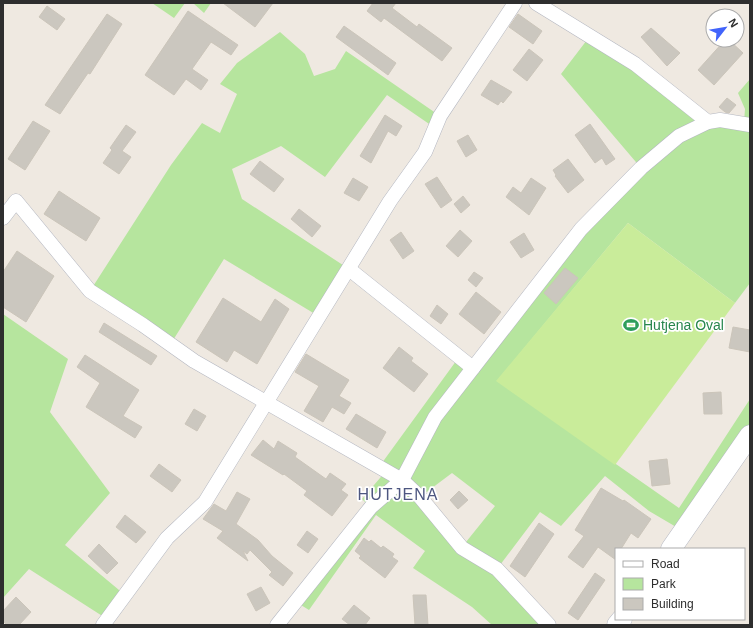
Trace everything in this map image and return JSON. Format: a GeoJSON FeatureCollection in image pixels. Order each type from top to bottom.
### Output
{"type":"FeatureCollection","features":[{"type":"Feature","properties":{"kind":"main road"},"geometry":{"type":"LineString","coordinates":[[672,548],[750,435]]}},
{"type":"Feature","properties":{"kind":"street"},"geometry":{"type":"LineString","coordinates":[[103,625],[167,538],[205,502],[390,200],[426,152],[440,116],[515,3]]}},
{"type":"Feature","properties":{"kind":"street"},"geometry":{"type":"LineString","coordinates":[[536,3],[635,64],[708,122]]}},
{"type":"Feature","properties":{"kind":"street"},"geometry":{"type":"LineString","coordinates":[[277,625],[371,507],[402,480],[435,417],[581,229],[641,168],[678,136],[708,122],[720,120],[750,125]]}},
{"type":"Feature","properties":{"kind":"street"},"geometry":{"type":"LineString","coordinates":[[3,218],[16,201],[90,291],[194,360],[402,480],[420,497],[462,548],[497,569],[549,625]]}},
{"type":"Feature","properties":{"kind":"street"},"geometry":{"type":"LineString","coordinates":[[349,269],[473,368]]}},
{"type":"Feature","properties":{"kind":"green space"},"geometry":{"type":"Polygon","coordinates":[[[152,3],[185,3],[174,18],[152,3]]]}},
{"type":"Feature","properties":{"kind":"green space"},"geometry":{"type":"Polygon","coordinates":[[[193,3],[211,3],[204,13],[193,3]]]}},
{"type":"Feature","properties":{"kind":"green space"},"geometry":{"type":"Polygon","coordinates":[[[280,32],[305,54],[314,76],[335,69],[346,51],[440,116],[435,128],[387,95],[325,177],[281,146],[232,169],[242,199],[349,269],[320,317],[224,259],[170,345],[90,291],[171,165],[202,123],[220,133],[237,94],[220,84],[237,63],[280,32]]]}},
{"type":"Feature","properties":{"kind":"green space"},"geometry":{"type":"Polygon","coordinates":[[[590,36],[708,122],[744,122],[745,109],[738,93],[750,79],[750,283],[735,303],[628,223],[497,381],[679,508],[750,399],[750,435],[683,531],[649,511],[605,476],[561,526],[540,512],[497,569],[549,625],[492,625],[472,607],[413,568],[425,551],[376,515],[309,610],[296,602],[370,507],[362,499],[386,471],[379,467],[459,357],[473,368],[641,168],[561,74],[590,36]],[[452,473],[420,497],[462,547],[495,506],[452,473]]]}},
{"type":"Feature","properties":{"kind":"green space","name":"Hutjena Oval"},"geometry":{"type":"Polygon","coordinates":[[[628,223],[735,303],[615,465],[496,381],[628,223]]]}},
{"type":"Feature","properties":{"kind":"green space"},"geometry":{"type":"Polygon","coordinates":[[[3,314],[68,359],[50,412],[110,493],[65,545],[125,595],[107,619],[29,569],[3,598],[3,314]]]}},
{"type":"Feature","properties":{"kind":"building"},"geometry":{"type":"Polygon","coordinates":[[[223,3],[273,3],[255,27],[223,3]]]}},
{"type":"Feature","properties":{"kind":"building"},"geometry":{"type":"Polygon","coordinates":[[[373,3],[396,3],[392,8],[417,27],[419,24],[452,48],[442,61],[384,18],[381,22],[367,11],[373,3]]]}},
{"type":"Feature","properties":{"kind":"building"},"geometry":{"type":"Polygon","coordinates":[[[47,6],[65,19],[57,30],[39,17],[47,6]]]}},
{"type":"Feature","properties":{"kind":"building"},"geometry":{"type":"Polygon","coordinates":[[[188,11],[238,45],[231,55],[211,42],[192,69],[208,80],[201,90],[186,79],[174,95],[145,75],[188,11]]]}},
{"type":"Feature","properties":{"kind":"building"},"geometry":{"type":"Polygon","coordinates":[[[107,14],[122,24],[90,74],[88,73],[60,114],[45,105],[107,14]]]}},
{"type":"Feature","properties":{"kind":"building"},"geometry":{"type":"Polygon","coordinates":[[[518,14],[542,31],[533,44],[509,27],[518,14]]]}},
{"type":"Feature","properties":{"kind":"building"},"geometry":{"type":"Polygon","coordinates":[[[344,26],[396,63],[388,75],[336,37],[344,26]]]}},
{"type":"Feature","properties":{"kind":"building"},"geometry":{"type":"Polygon","coordinates":[[[651,28],[680,53],[667,66],[641,37],[651,28]]]}},
{"type":"Feature","properties":{"kind":"building"},"geometry":{"type":"Polygon","coordinates":[[[718,48],[738,48],[743,53],[714,85],[698,70],[718,48]]]}},
{"type":"Feature","properties":{"kind":"building"},"geometry":{"type":"Polygon","coordinates":[[[529,49],[543,60],[527,81],[513,70],[529,49]]]}},
{"type":"Feature","properties":{"kind":"building"},"geometry":{"type":"Polygon","coordinates":[[[491,80],[512,92],[503,103],[501,101],[498,105],[481,95],[491,80]]]}},
{"type":"Feature","properties":{"kind":"building"},"geometry":{"type":"Polygon","coordinates":[[[727,98],[736,105],[729,113],[725,112],[719,107],[727,98]]]}},
{"type":"Feature","properties":{"kind":"building"},"geometry":{"type":"Polygon","coordinates":[[[385,115],[402,126],[396,136],[388,131],[371,163],[360,156],[385,115]]]}},
{"type":"Feature","properties":{"kind":"building"},"geometry":{"type":"Polygon","coordinates":[[[33,121],[50,131],[25,170],[8,159],[33,121]]]}},
{"type":"Feature","properties":{"kind":"building"},"geometry":{"type":"Polygon","coordinates":[[[590,124],[615,159],[606,165],[602,158],[595,163],[575,135],[590,124]]]}},
{"type":"Feature","properties":{"kind":"building"},"geometry":{"type":"Polygon","coordinates":[[[126,125],[136,132],[122,151],[131,157],[119,174],[103,163],[112,150],[110,148],[126,125]]]}},
{"type":"Feature","properties":{"kind":"building"},"geometry":{"type":"Polygon","coordinates":[[[468,135],[477,150],[466,157],[457,141],[468,135]]]}},
{"type":"Feature","properties":{"kind":"building"},"geometry":{"type":"Polygon","coordinates":[[[568,159],[584,180],[568,193],[555,176],[556,175],[553,170],[568,159]]]}},
{"type":"Feature","properties":{"kind":"building"},"geometry":{"type":"Polygon","coordinates":[[[260,161],[284,179],[274,192],[250,174],[260,161]]]}},
{"type":"Feature","properties":{"kind":"building"},"geometry":{"type":"Polygon","coordinates":[[[437,177],[452,200],[441,208],[425,184],[437,177]]]}},
{"type":"Feature","properties":{"kind":"building"},"geometry":{"type":"Polygon","coordinates":[[[353,178],[368,187],[359,201],[344,193],[353,178]]]}},
{"type":"Feature","properties":{"kind":"building"},"geometry":{"type":"Polygon","coordinates":[[[531,178],[546,188],[529,215],[506,197],[513,187],[521,193],[531,178]]]}},
{"type":"Feature","properties":{"kind":"building"},"geometry":{"type":"Polygon","coordinates":[[[59,191],[100,218],[86,241],[44,214],[59,191]]]}},
{"type":"Feature","properties":{"kind":"building"},"geometry":{"type":"Polygon","coordinates":[[[463,196],[470,205],[461,213],[454,204],[463,196]]]}},
{"type":"Feature","properties":{"kind":"building"},"geometry":{"type":"Polygon","coordinates":[[[299,209],[321,226],[312,237],[291,219],[299,209]]]}},
{"type":"Feature","properties":{"kind":"building"},"geometry":{"type":"Polygon","coordinates":[[[460,230],[472,241],[458,257],[446,246],[460,230]]]}},
{"type":"Feature","properties":{"kind":"building"},"geometry":{"type":"Polygon","coordinates":[[[401,232],[414,251],[403,259],[390,240],[401,232]]]}},
{"type":"Feature","properties":{"kind":"building"},"geometry":{"type":"Polygon","coordinates":[[[524,233],[534,250],[521,258],[510,242],[524,233]]]}},
{"type":"Feature","properties":{"kind":"building"},"geometry":{"type":"Polygon","coordinates":[[[17,251],[54,276],[26,322],[3,307],[3,272],[17,251]]]}},
{"type":"Feature","properties":{"kind":"building"},"geometry":{"type":"Polygon","coordinates":[[[565,268],[578,278],[556,304],[544,293],[565,268]]]}},
{"type":"Feature","properties":{"kind":"building"},"geometry":{"type":"Polygon","coordinates":[[[474,272],[483,278],[476,287],[468,280],[474,272]]]}},
{"type":"Feature","properties":{"kind":"building"},"geometry":{"type":"Polygon","coordinates":[[[476,292],[501,312],[484,334],[459,314],[476,292]]]}},
{"type":"Feature","properties":{"kind":"building"},"geometry":{"type":"Polygon","coordinates":[[[223,298],[261,322],[275,299],[289,309],[257,364],[234,350],[227,362],[196,342],[223,298]]]}},
{"type":"Feature","properties":{"kind":"building"},"geometry":{"type":"Polygon","coordinates":[[[437,305],[448,314],[441,324],[430,316],[437,305]]]}},
{"type":"Feature","properties":{"kind":"building"},"geometry":{"type":"Polygon","coordinates":[[[104,323],[157,356],[151,365],[99,332],[104,323]]]}},
{"type":"Feature","properties":{"kind":"building"},"geometry":{"type":"Polygon","coordinates":[[[733,327],[750,330],[750,352],[729,348],[733,327]]]}},
{"type":"Feature","properties":{"kind":"building"},"geometry":{"type":"Polygon","coordinates":[[[399,347],[413,358],[411,361],[428,374],[414,392],[383,368],[399,347]]]}},
{"type":"Feature","properties":{"kind":"building"},"geometry":{"type":"Polygon","coordinates":[[[306,354],[349,380],[339,396],[351,403],[344,414],[332,407],[323,422],[304,411],[319,386],[295,372],[306,354]]]}},
{"type":"Feature","properties":{"kind":"building"},"geometry":{"type":"Polygon","coordinates":[[[85,355],[139,390],[123,416],[142,427],[135,438],[86,407],[100,383],[77,367],[85,355]]]}},
{"type":"Feature","properties":{"kind":"building"},"geometry":{"type":"Polygon","coordinates":[[[721,392],[722,414],[704,414],[703,393],[721,392]]]}},
{"type":"Feature","properties":{"kind":"building"},"geometry":{"type":"Polygon","coordinates":[[[194,409],[206,416],[197,431],[185,424],[194,409]]]}},
{"type":"Feature","properties":{"kind":"building"},"geometry":{"type":"Polygon","coordinates":[[[356,414],[386,432],[377,448],[346,429],[356,414]]]}},
{"type":"Feature","properties":{"kind":"building"},"geometry":{"type":"Polygon","coordinates":[[[263,440],[274,449],[278,441],[297,453],[295,457],[326,479],[330,473],[346,484],[341,490],[348,495],[332,516],[304,495],[307,491],[284,474],[283,475],[251,455],[263,440]]]}},
{"type":"Feature","properties":{"kind":"building"},"geometry":{"type":"Polygon","coordinates":[[[667,459],[670,484],[652,486],[649,461],[667,459]]]}},
{"type":"Feature","properties":{"kind":"building"},"geometry":{"type":"Polygon","coordinates":[[[159,464],[181,480],[172,492],[150,476],[159,464]]]}},
{"type":"Feature","properties":{"kind":"building"},"geometry":{"type":"Polygon","coordinates":[[[601,488],[623,501],[624,500],[651,519],[638,538],[631,533],[622,548],[615,548],[615,559],[598,547],[583,568],[568,557],[584,536],[575,530],[601,488]]]}},
{"type":"Feature","properties":{"kind":"building"},"geometry":{"type":"Polygon","coordinates":[[[459,491],[468,500],[458,509],[450,500],[459,491]]]}},
{"type":"Feature","properties":{"kind":"building"},"geometry":{"type":"Polygon","coordinates":[[[237,492],[250,499],[236,524],[258,540],[272,556],[293,573],[283,586],[269,575],[272,572],[250,550],[247,554],[243,551],[248,561],[217,538],[223,531],[203,519],[214,504],[226,511],[237,492]]]}},
{"type":"Feature","properties":{"kind":"building"},"geometry":{"type":"Polygon","coordinates":[[[125,515],[146,532],[136,543],[116,527],[125,515]]]}},
{"type":"Feature","properties":{"kind":"building"},"geometry":{"type":"Polygon","coordinates":[[[539,523],[554,534],[525,577],[510,566],[539,523]]]}},
{"type":"Feature","properties":{"kind":"building"},"geometry":{"type":"Polygon","coordinates":[[[307,531],[318,539],[308,553],[297,545],[307,531]]]}},
{"type":"Feature","properties":{"kind":"building"},"geometry":{"type":"Polygon","coordinates":[[[364,538],[369,542],[371,540],[381,548],[383,546],[394,554],[392,557],[398,561],[385,578],[359,558],[361,556],[355,551],[364,538]]]}},
{"type":"Feature","properties":{"kind":"building"},"geometry":{"type":"Polygon","coordinates":[[[99,544],[118,563],[107,574],[88,556],[99,544]]]}},
{"type":"Feature","properties":{"kind":"building"},"geometry":{"type":"Polygon","coordinates":[[[595,573],[605,580],[578,620],[568,613],[595,573]]]}},
{"type":"Feature","properties":{"kind":"building"},"geometry":{"type":"Polygon","coordinates":[[[261,587],[270,603],[256,611],[247,594],[261,587]]]}},
{"type":"Feature","properties":{"kind":"building"},"geometry":{"type":"Polygon","coordinates":[[[413,595],[426,595],[428,625],[415,625],[413,595]]]}},
{"type":"Feature","properties":{"kind":"building"},"geometry":{"type":"Polygon","coordinates":[[[16,597],[31,612],[19,625],[7,625],[3,621],[3,611],[16,597]]]}},
{"type":"Feature","properties":{"kind":"building"},"geometry":{"type":"Polygon","coordinates":[[[354,605],[370,618],[365,625],[350,625],[342,619],[354,605]]]}},
{"type":"Feature","properties":{"kind":"place","name":"Hutjena Oval"},"geometry":{"type":"Point","coordinates":[631,325]}},
{"type":"Feature","properties":{"kind":"district","name":"HUTJENA"},"geometry":{"type":"Point","coordinates":[398,494]}}]}
